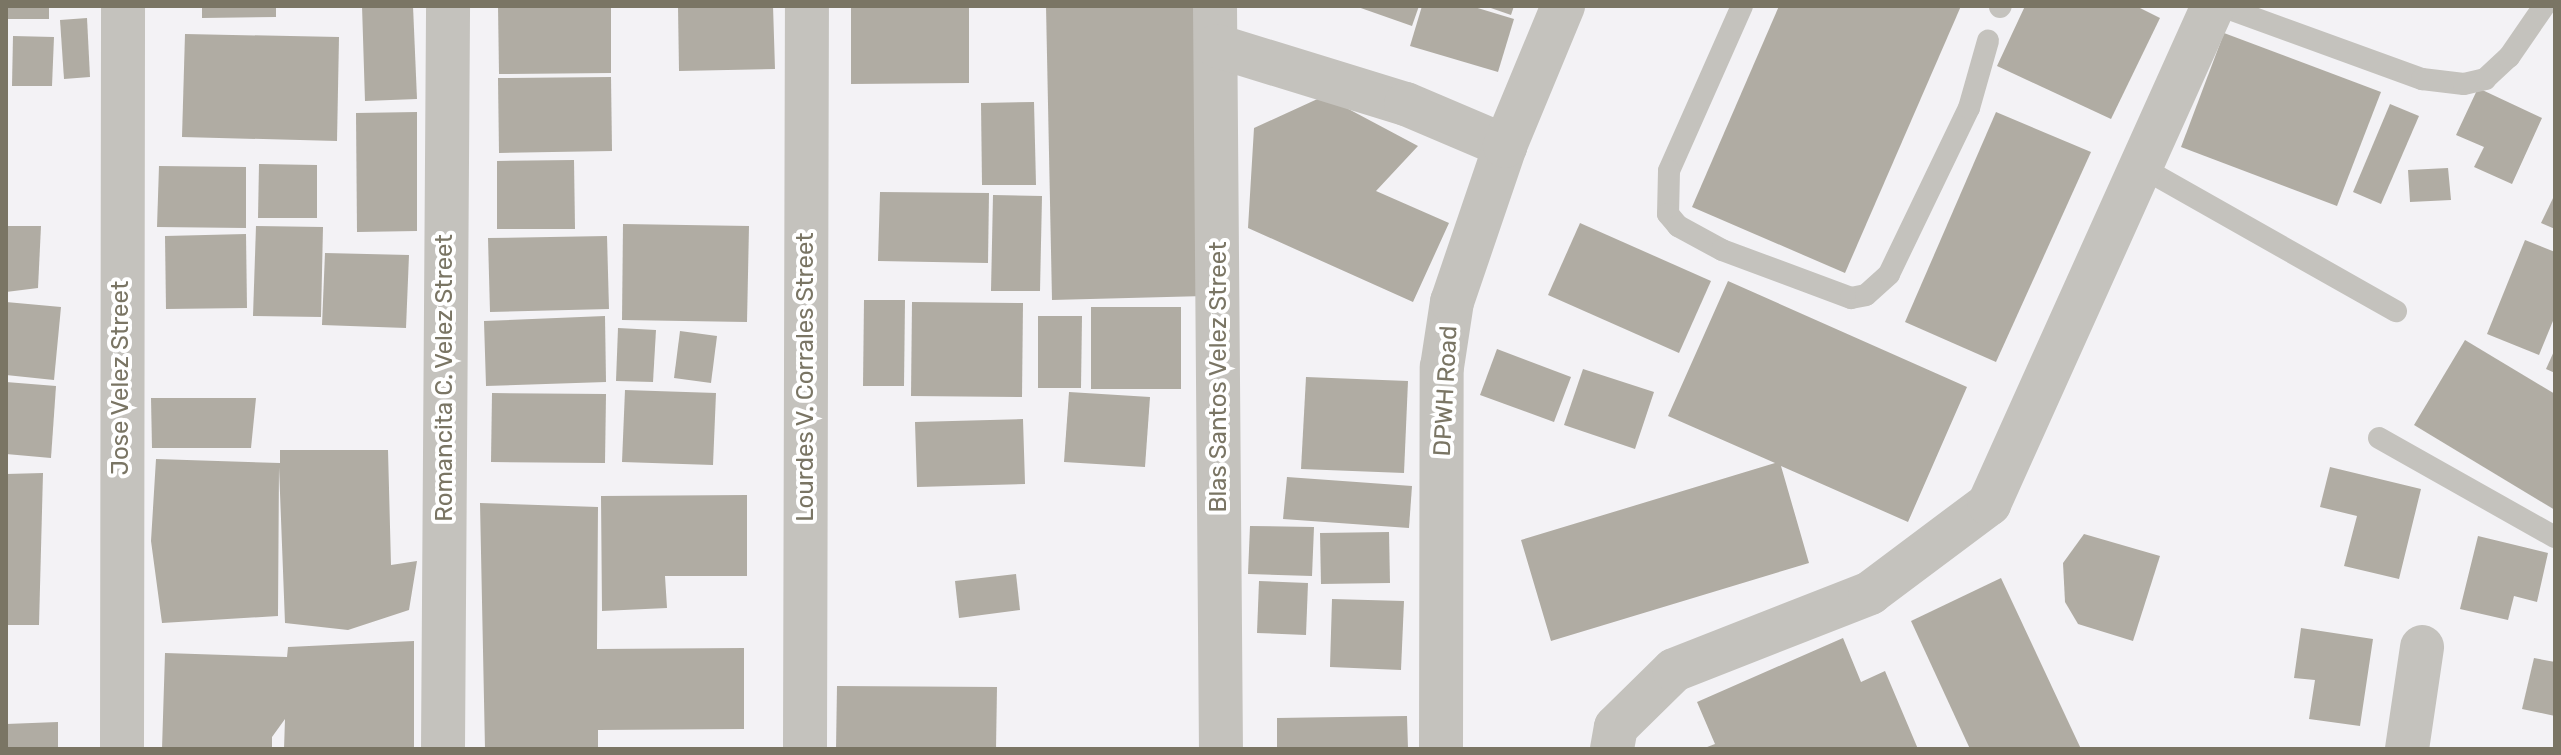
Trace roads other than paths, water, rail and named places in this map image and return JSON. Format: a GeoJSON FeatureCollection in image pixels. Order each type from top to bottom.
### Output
{"type":"FeatureCollection","features":[{"type":"Feature","properties":{"kind":"street","name":"Jose Velez Street"},"geometry":{"type":"LineString","coordinates":[[122,749],[123,6]]}},
{"type":"Feature","properties":{"kind":"street","name":"Romancita C. Velez Street"},"geometry":{"type":"LineString","coordinates":[[443,749],[448,6]]}},
{"type":"Feature","properties":{"kind":"street","name":"Lourdes V. Corrales Street"},"geometry":{"type":"LineString","coordinates":[[805,749],[807,6]]}},
{"type":"Feature","properties":{"kind":"street","name":"DPWH Road"},"geometry":{"type":"LineString","coordinates":[[1441,749],[1442,367],[1452,302],[1505,146],[1563,6]]}},
{"type":"Feature","properties":{"kind":"street"},"geometry":{"type":"LineString","coordinates":[[1612,749],[1616,727],[1674,670],[1870,593],[1989,504],[2213,6]]}},
{"type":"Feature","properties":{"kind":"street"},"geometry":{"type":"LineString","coordinates":[[1216,26],[1505,146]]}},
{"type":"Feature","properties":{"kind":"street","name":"Blas Santos Velez Street"},"geometry":{"type":"LineString","coordinates":[[1216,26],[1221,749]]}},
{"type":"Feature","properties":{"kind":"street"},"geometry":{"type":"LineString","coordinates":[[2407,749],[2422,647]]}},
{"type":"Feature","properties":{"kind":"lane"},"geometry":{"type":"LineString","coordinates":[[1742,6],[1669,171],[1668,214],[1678,226],[1722,250],[1851,298],[1866,295],[1889,274],[1969,108],[1988,41]]}},
{"type":"Feature","properties":{"kind":"lane"},"geometry":{"type":"LineString","coordinates":[[2221,6],[2422,79],[2464,84],[2485,79],[2509,57],[2544,6]]}},
{"type":"Feature","properties":{"kind":"lane"},"geometry":{"type":"LineString","coordinates":[[2141,167],[2396,311]]}},
{"type":"Feature","properties":{"kind":"lane"},"geometry":{"type":"LineString","coordinates":[[2379,438],[2555,537]]}}]}
